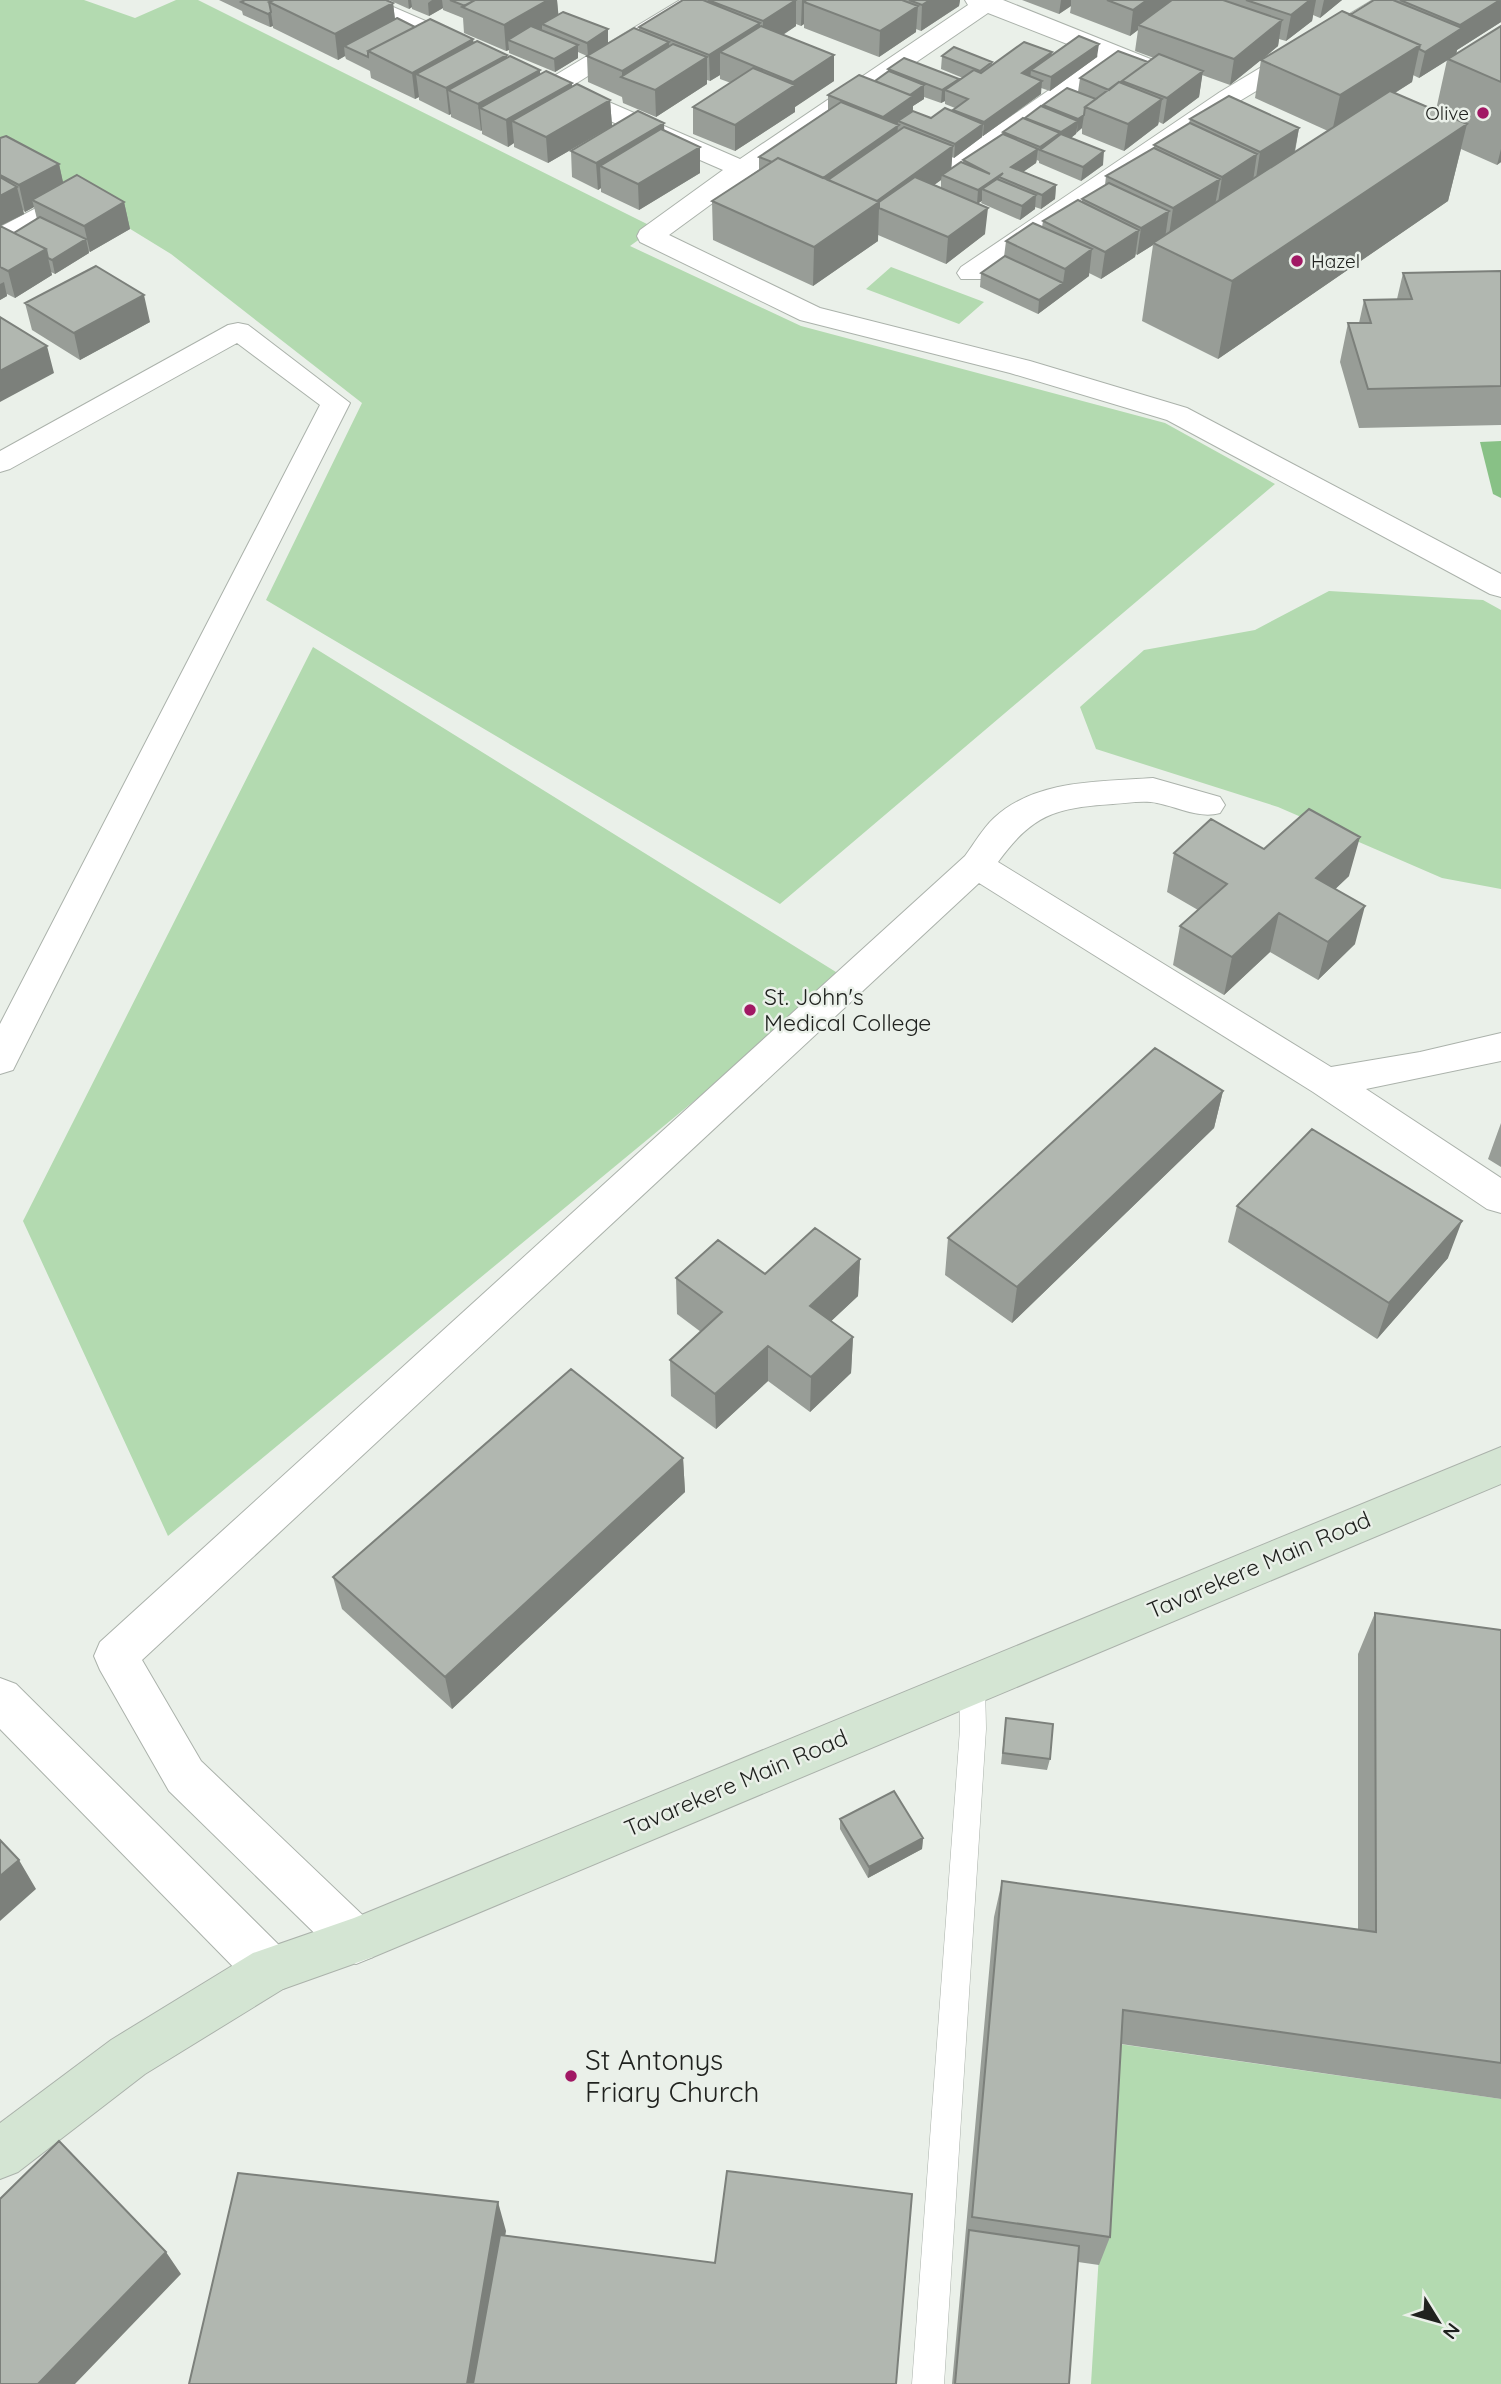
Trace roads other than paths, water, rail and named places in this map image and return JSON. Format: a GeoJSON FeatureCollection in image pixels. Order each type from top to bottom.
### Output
{"type":"FeatureCollection","features":[{"type":"Feature","properties":{"kind":"main road","name":"Tavarekere Main Road"},"geometry":{"type":"LineString","coordinates":[[0,2154],[128,2057],[270,1970],[356,1941],[1501,1465]]}},
{"type":"Feature","properties":{"kind":"street"},"geometry":{"type":"LineString","coordinates":[[357,0],[491,59]]}},
{"type":"Feature","properties":{"kind":"street"},"geometry":{"type":"LineString","coordinates":[[553,87],[697,0]]}},
{"type":"Feature","properties":{"kind":"street"},"geometry":{"type":"LineString","coordinates":[[971,273],[1229,97],[1390,0]]}},
{"type":"Feature","properties":{"kind":"street"},"geometry":{"type":"LineString","coordinates":[[1229,97],[1115,55],[985,1],[650,236],[810,314],[1020,367],[1177,414],[1501,587]]}},
{"type":"Feature","properties":{"kind":"street"},"geometry":{"type":"LineString","coordinates":[[953,169],[1115,55]]}},
{"type":"Feature","properties":{"kind":"street"},"geometry":{"type":"LineString","coordinates":[[528,76],[742,169]]}},
{"type":"Feature","properties":{"kind":"street"},"geometry":{"type":"LineString","coordinates":[[0,238],[61,203]]}},
{"type":"Feature","properties":{"kind":"street"},"geometry":{"type":"LineString","coordinates":[[0,463],[238,331],[336,402],[0,1060]]}},
{"type":"Feature","properties":{"kind":"street"},"geometry":{"type":"LineString","coordinates":[[356,1941],[185,1776],[116,1656],[977,865],[1006,826],[1042,802],[1089,794],[1153,790],[1208,805]]}},
{"type":"Feature","properties":{"kind":"street"},"geometry":{"type":"LineString","coordinates":[[977,865],[1326,1082],[1501,1198]]}},
{"type":"Feature","properties":{"kind":"street"},"geometry":{"type":"LineString","coordinates":[[1326,1082],[1420,1066],[1501,1047]]}},
{"type":"Feature","properties":{"kind":"street"},"geometry":{"type":"LineString","coordinates":[[0,1698],[270,1970]]}},
{"type":"Feature","properties":{"kind":"lane"},"geometry":{"type":"LineString","coordinates":[[928,2384],[974,1729],[972,1684]]}},
{"type":"Feature","properties":{"kind":"place","name":"Olive"},"geometry":{"type":"Point","coordinates":[1483,113]}},
{"type":"Feature","properties":{"kind":"place","name":"Hazel"},"geometry":{"type":"Point","coordinates":[1297,261]}},
{"type":"Feature","properties":{"kind":"place","name":"St. John's Medical College"},"geometry":{"type":"Point","coordinates":[750,1010]}},
{"type":"Feature","properties":{"kind":"place","name":"St Antonys Friary Church"},"geometry":{"type":"Point","coordinates":[571,2076]}}]}
